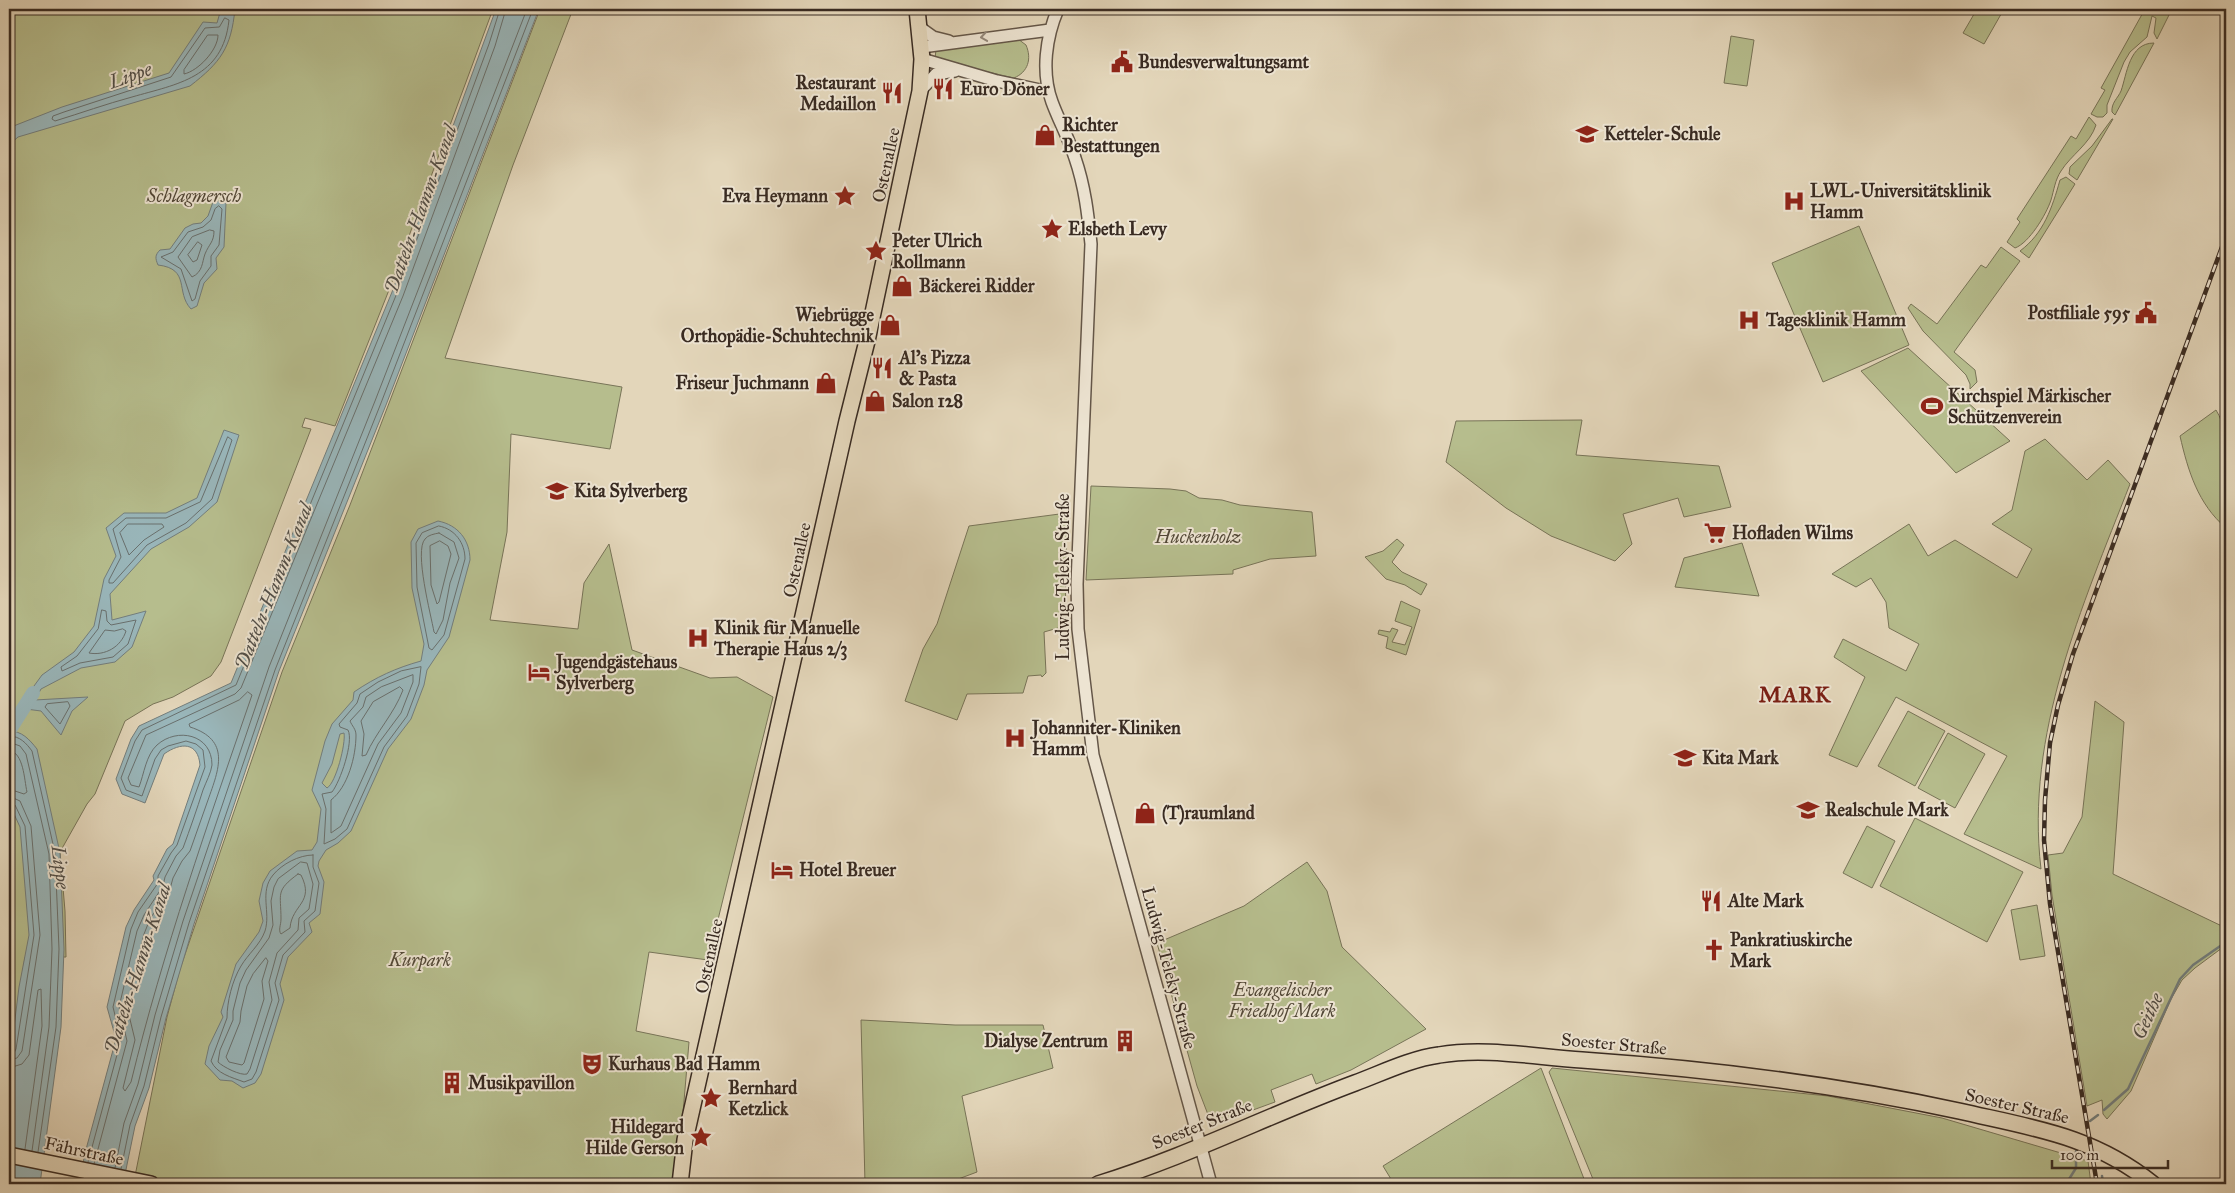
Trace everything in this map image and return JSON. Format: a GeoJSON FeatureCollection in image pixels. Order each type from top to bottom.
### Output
{"type":"FeatureCollection","features":[{"type":"Feature","properties":{"kind":"main road","name":"Ostenallee"},"geometry":{"type":"LineString","coordinates":[[680,1184],[685,1140],[849,411],[867,341],[920,91],[922,53],[917,9]]}},
{"type":"Feature","properties":{"kind":"main road","name":"Soester Straße"},"geometry":{"type":"LineString","coordinates":[[1098,1184],[1200,1146],[1284,1110],[1426,1057],[1457,1053],[1489,1053],[1635,1064],[1771,1078],[1866,1092],[2066,1136],[2107,1152],[2153,1184]]}},
{"type":"Feature","properties":{"kind":"main road","name":"Fährstraße"},"geometry":{"type":"LineString","coordinates":[[9,1155],[151,1184]]}},
{"type":"Feature","properties":{"kind":"street","name":"Ludwig-Teleky-Straße"},"geometry":{"type":"LineString","coordinates":[[1058,9],[1050,30],[1046,61],[1048,89],[1081,177],[1088,206],[1091,244],[1077,584],[1078,629],[1087,720],[1093,755],[1113,832],[1211,1184]]}},
{"type":"Feature","properties":{"kind":"street"},"geometry":{"type":"LineString","coordinates":[[919,27],[933,37],[950,42]]}},
{"type":"Feature","properties":{"kind":"street"},"geometry":{"type":"LineString","coordinates":[[922,53],[950,42],[1050,30]]}},
{"type":"Feature","properties":{"kind":"street"},"geometry":{"type":"LineString","coordinates":[[922,53],[962,71]]}},
{"type":"Feature","properties":{"kind":"street"},"geometry":{"type":"LineString","coordinates":[[920,91],[936,74],[952,70],[1040,90],[1048,89]]}},
{"type":"Feature","properties":{"kind":"green space","name":"Schlagmersch"},"geometry":{"type":"Polygon","coordinates":[[[9,9],[493,9],[389,290],[335,426],[305,418],[302,427],[311,429],[221,662],[211,676],[173,697],[153,704],[125,721],[95,794],[87,804],[60,852],[65,911],[66,957],[25,957],[9,1067],[9,9]]]}},
{"type":"Feature","properties":{"kind":"green space","name":"Kurpark"},"geometry":{"type":"Polygon","coordinates":[[[540,9],[573,9],[513,165],[445,358],[622,387],[610,449],[511,434],[507,532],[490,620],[578,629],[584,583],[609,544],[632,650],[710,678],[737,677],[773,697],[708,960],[649,952],[636,1031],[689,1042],[677,1184],[180,1184],[135,1176],[167,1017],[180,969],[282,672],[350,505],[540,9]]]}},
{"type":"Feature","properties":{"kind":"green space"},"geometry":{"type":"Polygon","coordinates":[[[1977,9],[2004,9],[1984,44],[1963,33],[1977,9]]]}},
{"type":"Feature","properties":{"kind":"green space"},"geometry":{"type":"Polygon","coordinates":[[[2145,9],[2172,9],[2157,39],[2154,33],[2156,18],[2152,16],[2147,37],[2130,52],[2124,62],[2107,105],[2107,113],[2103,117],[2097,117],[2091,114],[2105,90],[2101,88],[2145,9]]]}},
{"type":"Feature","properties":{"kind":"green space"},"geometry":{"type":"Polygon","coordinates":[[[1731,36],[1754,40],[1747,86],[1724,83],[1731,36]]]}},
{"type":"Feature","properties":{"kind":"green space"},"geometry":{"type":"Polygon","coordinates":[[[1018,39],[1026,45],[1029,60],[1026,69],[1014,78],[935,60],[936,48],[1018,39]]]}},
{"type":"Feature","properties":{"kind":"green space"},"geometry":{"type":"Polygon","coordinates":[[[2154,43],[2115,115],[2112,112],[2113,106],[2121,91],[2130,61],[2139,48],[2146,44],[2154,43]]]}},
{"type":"Feature","properties":{"kind":"green space"},"geometry":{"type":"Polygon","coordinates":[[[2089,117],[2096,125],[2093,132],[2059,174],[2049,206],[2036,228],[2026,240],[2015,248],[2007,242],[2020,222],[2017,219],[2071,136],[2076,139],[2089,117]]]}},
{"type":"Feature","properties":{"kind":"green space"},"geometry":{"type":"Polygon","coordinates":[[[2112,119],[2077,180],[2069,174],[2070,167],[2092,146],[2112,119]]]}},
{"type":"Feature","properties":{"kind":"green space"},"geometry":{"type":"Polygon","coordinates":[[[2066,177],[2075,184],[2029,258],[2020,251],[2041,228],[2054,200],[2060,180],[2066,177]]]}},
{"type":"Feature","properties":{"kind":"green space"},"geometry":{"type":"Polygon","coordinates":[[[1859,226],[1909,345],[1823,382],[1772,263],[1859,226]]]}},
{"type":"Feature","properties":{"kind":"green space"},"geometry":{"type":"Polygon","coordinates":[[[2001,247],[2020,261],[1954,352],[1975,370],[1977,382],[1970,389],[1966,375],[1923,331],[1908,308],[1911,304],[1937,324],[1981,265],[1986,268],[2001,247]]]}},
{"type":"Feature","properties":{"kind":"green space","name":"Kirchspiel Märkischer Schützenverein"},"geometry":{"type":"Polygon","coordinates":[[[1908,348],[2010,441],[1956,473],[1861,371],[1908,348]]]}},
{"type":"Feature","properties":{"kind":"green space"},"geometry":{"type":"Polygon","coordinates":[[[2216,410],[2222,422],[2227,451],[2226,528],[2216,519],[2201,498],[2191,474],[2180,436],[2216,410]]]}},
{"type":"Feature","properties":{"kind":"green space"},"geometry":{"type":"Polygon","coordinates":[[[1582,420],[1576,455],[1719,466],[1731,507],[1684,517],[1678,498],[1623,514],[1632,544],[1615,561],[1551,536],[1506,508],[1446,462],[1456,421],[1582,420]]]}},
{"type":"Feature","properties":{"kind":"green space"},"geometry":{"type":"Polygon","coordinates":[[[2045,439],[2087,480],[2108,460],[2130,484],[2077,624],[2049,720],[2041,769],[2038,819],[2041,869],[1964,834],[2007,756],[1896,697],[1857,767],[1829,755],[1865,677],[1834,657],[1843,639],[1906,671],[1919,644],[1889,628],[1886,602],[1871,578],[1856,587],[1832,574],[1909,524],[1928,556],[1955,540],[2017,578],[2032,549],[1992,524],[2012,510],[2025,451],[2045,439]]]}},
{"type":"Feature","properties":{"kind":"green space","name":"Huckenholz"},"geometry":{"type":"Polygon","coordinates":[[[1091,486],[1170,489],[1186,491],[1199,498],[1222,500],[1240,505],[1312,512],[1316,556],[1270,559],[1233,570],[1233,574],[1086,580],[1091,486]]]}},
{"type":"Feature","properties":{"kind":"green space"},"geometry":{"type":"Polygon","coordinates":[[[1067,513],[1065,626],[1044,632],[1046,673],[1042,677],[1041,675],[1028,676],[1023,693],[967,694],[957,720],[905,701],[923,649],[937,624],[969,526],[1067,513]]]}},
{"type":"Feature","properties":{"kind":"green space"},"geometry":{"type":"Polygon","coordinates":[[[1397,539],[1404,545],[1392,562],[1402,572],[1427,584],[1421,595],[1405,585],[1386,579],[1365,557],[1383,551],[1397,539]]]}},
{"type":"Feature","properties":{"kind":"green space"},"geometry":{"type":"Polygon","coordinates":[[[1742,543],[1759,596],[1675,587],[1684,558],[1742,543]]]}},
{"type":"Feature","properties":{"kind":"green space"},"geometry":{"type":"Polygon","coordinates":[[[1401,601],[1420,610],[1406,655],[1386,648],[1388,637],[1378,634],[1379,630],[1390,632],[1392,628],[1398,630],[1392,642],[1405,645],[1412,627],[1395,621],[1401,601]]]}},
{"type":"Feature","properties":{"kind":"green space"},"geometry":{"type":"Polygon","coordinates":[[[2095,701],[2124,722],[2113,874],[2226,928],[2226,945],[2182,980],[2171,999],[2131,1091],[2107,1119],[2103,1114],[2102,1100],[2087,1106],[2052,895],[2048,855],[2063,853],[2082,817],[2095,701]]]}},
{"type":"Feature","properties":{"kind":"green space"},"geometry":{"type":"Polygon","coordinates":[[[1908,711],[1945,731],[1915,786],[1878,766],[1908,711]]]}},
{"type":"Feature","properties":{"kind":"green space"},"geometry":{"type":"Polygon","coordinates":[[[1948,733],[1985,754],[1955,808],[1918,788],[1948,733]]]}},
{"type":"Feature","properties":{"kind":"green space"},"geometry":{"type":"Polygon","coordinates":[[[1915,818],[2023,872],[1987,942],[1880,886],[1915,818]]]}},
{"type":"Feature","properties":{"kind":"green space"},"geometry":{"type":"Polygon","coordinates":[[[1867,826],[1895,841],[1872,888],[1843,873],[1867,826]]]}},
{"type":"Feature","properties":{"kind":"green space","name":"Evangelischer Friedhof Mark"},"geometry":{"type":"Polygon","coordinates":[[[1307,862],[1327,891],[1342,947],[1426,1029],[1351,1070],[1316,1084],[1312,1074],[1271,1090],[1275,1102],[1212,1125],[1197,1086],[1157,943],[1244,906],[1307,862]]]}},
{"type":"Feature","properties":{"kind":"green space"},"geometry":{"type":"Polygon","coordinates":[[[2037,905],[2045,956],[2020,960],[2011,910],[2037,905]]]}},
{"type":"Feature","properties":{"kind":"green space"},"geometry":{"type":"Polygon","coordinates":[[[861,1020],[955,1025],[1043,1025],[1053,1068],[962,1096],[977,1172],[945,1184],[865,1184],[861,1020]]]}},
{"type":"Feature","properties":{"kind":"green space"},"geometry":{"type":"Polygon","coordinates":[[[1541,1068],[1586,1184],[1394,1184],[1383,1166],[1541,1068]]]}},
{"type":"Feature","properties":{"kind":"green space"},"geometry":{"type":"Polygon","coordinates":[[[1552,1068],[1828,1096],[1942,1118],[2088,1161],[2091,1184],[1595,1184],[1549,1072],[1552,1068]]]}},
{"type":"Feature","properties":{"kind":"water"},"geometry":{"type":"Polygon","coordinates":[[[221,9],[235,9],[231,34],[227,44],[223,53],[210,69],[190,86],[18,137],[9,145],[9,128],[11,127],[62,107],[169,73],[203,22],[217,23],[221,9]]]}},
{"type":"Feature","properties":{"kind":"water","name":"Datteln-Hamm-Kanal"},"geometry":{"type":"Polygon","coordinates":[[[496,9],[539,9],[386,405],[279,671],[194,924],[166,1018],[149,1088],[135,1126],[123,1184],[79,1184],[85,1153],[116,1039],[107,1007],[126,927],[134,910],[154,880],[153,876],[167,849],[173,844],[200,765],[199,757],[188,746],[177,747],[164,754],[145,803],[122,794],[116,779],[131,739],[139,726],[231,683],[392,292],[496,9]]]}},
{"type":"Feature","properties":{"kind":"water"},"geometry":{"type":"Polygon","coordinates":[[[213,202],[226,203],[224,247],[216,258],[217,269],[204,283],[197,306],[191,309],[186,302],[179,276],[168,267],[158,265],[156,255],[160,250],[170,249],[185,228],[201,223],[208,216],[213,202]]]}},
{"type":"Feature","properties":{"kind":"water"},"geometry":{"type":"Polygon","coordinates":[[[224,430],[239,435],[217,502],[189,527],[151,549],[110,594],[112,620],[146,611],[132,647],[115,662],[81,668],[41,689],[35,700],[88,697],[72,711],[61,735],[41,711],[18,708],[42,675],[74,652],[94,626],[104,579],[116,556],[106,528],[124,513],[166,513],[197,498],[224,430]]]}},
{"type":"Feature","properties":{"kind":"water"},"geometry":{"type":"Polygon","coordinates":[[[438,521],[445,523],[462,534],[468,546],[470,560],[449,637],[427,670],[424,685],[411,719],[388,749],[351,831],[338,843],[326,850],[319,861],[318,866],[324,882],[320,914],[309,923],[312,932],[288,957],[280,984],[284,1000],[261,1074],[255,1083],[243,1088],[232,1081],[220,1080],[205,1064],[209,1046],[223,1017],[221,1012],[236,964],[259,932],[263,921],[259,901],[263,883],[270,871],[297,851],[312,850],[317,842],[321,809],[312,790],[325,741],[332,724],[353,700],[354,692],[386,674],[421,661],[424,644],[412,588],[411,542],[418,529],[438,521]],[[344,733],[340,734],[332,764],[322,783],[327,788],[337,771],[344,733]]]}},
{"type":"Feature","properties":{"kind":"water"},"geometry":{"type":"Polygon","coordinates":[[[9,731],[18,732],[25,736],[37,749],[60,853],[64,949],[61,1027],[40,1184],[9,1184],[9,1067],[19,987],[29,935],[20,827],[9,803],[9,731]]]}},
{"type":"Feature","properties":{"kind":"waterway","name":"Lippe"},"geometry":{"type":"LineString","coordinates":[[9,731],[33,693]]}},
{"type":"Feature","properties":{"kind":"waterway","name":"Lippe"},"geometry":{"type":"LineString","coordinates":[[9,719],[13,722]]}},
{"type":"Feature","properties":{"kind":"waterway","name":"Geithe"},"geometry":{"type":"LineString","coordinates":[[2104,1110],[2128,1089],[2180,979],[2193,965],[2226,942]]}},
{"type":"Feature","properties":{"kind":"waterway","name":"Geithe"},"geometry":{"type":"LineString","coordinates":[[2090,1121],[2098,1115]]}},
{"type":"Feature","properties":{"kind":"waterway","name":"Geithe"},"geometry":{"type":"LineString","coordinates":[[2066,1184],[2076,1168],[2076,1151]]}},
{"type":"Feature","properties":{"kind":"waterway"},"geometry":{"type":"LineString","coordinates":[[2102,1176],[2103,1184]]}},
{"type":"Feature","properties":{"kind":"railway"},"geometry":{"type":"LineString","coordinates":[[2097,1184],[2050,904],[2044,840],[2050,743],[2058,705],[2073,654],[2226,236]]}},
{"type":"Feature","properties":{"kind":"place","name":"Bundesverwaltungsamt"},"geometry":{"type":"Point","coordinates":[1122,62]}},
{"type":"Feature","properties":{"kind":"place","name":"Euro Döner"},"geometry":{"type":"Point","coordinates":[943,89]}},
{"type":"Feature","properties":{"kind":"place","name":"Restaurant Medaillon"},"geometry":{"type":"Point","coordinates":[892,93]}},
{"type":"Feature","properties":{"kind":"place","name":"Ketteler-Schule"},"geometry":{"type":"Point","coordinates":[1587,134]}},
{"type":"Feature","properties":{"kind":"place","name":"Richter Bestattungen"},"geometry":{"type":"Point","coordinates":[1045,135]}},
{"type":"Feature","properties":{"kind":"place","name":"Eva Heymann"},"geometry":{"type":"Point","coordinates":[845,196]}},
{"type":"Feature","properties":{"kind":"place","name":"LWL-Universitätsklinik Hamm"},"geometry":{"type":"Point","coordinates":[1794,201]}},
{"type":"Feature","properties":{"kind":"place","name":"Elsbeth Levy"},"geometry":{"type":"Point","coordinates":[1052,229]}},
{"type":"Feature","properties":{"kind":"place","name":"Peter Ulrich Rollmann"},"geometry":{"type":"Point","coordinates":[876,251]}},
{"type":"Feature","properties":{"kind":"place","name":"Bäckerei Ridder"},"geometry":{"type":"Point","coordinates":[902,286]}},
{"type":"Feature","properties":{"kind":"place","name":"Postfiliale 595"},"geometry":{"type":"Point","coordinates":[2146,313]}},
{"type":"Feature","properties":{"kind":"place","name":"Tagesklinik Hamm"},"geometry":{"type":"Point","coordinates":[1749,320]}},
{"type":"Feature","properties":{"kind":"place","name":"Wiebrügge Orthopädie-Schuhtechnik"},"geometry":{"type":"Point","coordinates":[890,325]}},
{"type":"Feature","properties":{"kind":"place","name":"Al's Pizza & Pasta"},"geometry":{"type":"Point","coordinates":[882,368]}},
{"type":"Feature","properties":{"kind":"place","name":"Friseur Juchmann"},"geometry":{"type":"Point","coordinates":[826,383]}},
{"type":"Feature","properties":{"kind":"place","name":"Salon 128"},"geometry":{"type":"Point","coordinates":[875,401]}},
{"type":"Feature","properties":{"kind":"place","name":"Kirchspiel Märkischer Schützenverein"},"geometry":{"type":"Point","coordinates":[1932,406]}},
{"type":"Feature","properties":{"kind":"place","name":"Kita Sylverberg"},"geometry":{"type":"Point","coordinates":[557,491]}},
{"type":"Feature","properties":{"kind":"place","name":"Hofladen Wilms"},"geometry":{"type":"Point","coordinates":[1715,533]}},
{"type":"Feature","properties":{"kind":"place","name":"Klinik für Manuelle Therapie Haus 2/3"},"geometry":{"type":"Point","coordinates":[698,638]}},
{"type":"Feature","properties":{"kind":"place","name":"Jugendgästehaus Sylverberg"},"geometry":{"type":"Point","coordinates":[539,672]}},
{"type":"Feature","properties":{"kind":"place","name":"Johanniter-Kliniken Hamm"},"geometry":{"type":"Point","coordinates":[1015,738]}},
{"type":"Feature","properties":{"kind":"place","name":"Kita Mark"},"geometry":{"type":"Point","coordinates":[1685,758]}},
{"type":"Feature","properties":{"kind":"place","name":"Realschule Mark"},"geometry":{"type":"Point","coordinates":[1808,810]}},
{"type":"Feature","properties":{"kind":"place","name":"(T)raumland"},"geometry":{"type":"Point","coordinates":[1145,813]}},
{"type":"Feature","properties":{"kind":"place","name":"Hotel Breuer"},"geometry":{"type":"Point","coordinates":[782,870]}},
{"type":"Feature","properties":{"kind":"place","name":"Alte Mark"},"geometry":{"type":"Point","coordinates":[1711,901]}},
{"type":"Feature","properties":{"kind":"place","name":"Pankratiuskirche Mark"},"geometry":{"type":"Point","coordinates":[1714,950]}},
{"type":"Feature","properties":{"kind":"place","name":"Dialyse Zentrum"},"geometry":{"type":"Point","coordinates":[1125,1041]}},
{"type":"Feature","properties":{"kind":"place","name":"Kurhaus Bad Hamm"},"geometry":{"type":"Point","coordinates":[592,1064]}},
{"type":"Feature","properties":{"kind":"place","name":"Musikpavillon"},"geometry":{"type":"Point","coordinates":[452,1083]}},
{"type":"Feature","properties":{"kind":"place","name":"Bernhard Ketzlick"},"geometry":{"type":"Point","coordinates":[711,1098]}},
{"type":"Feature","properties":{"kind":"place","name":"Hildegard Hilde Gerson"},"geometry":{"type":"Point","coordinates":[701,1137]}},
{"type":"Feature","properties":{"kind":"district","name":"MARK"},"geometry":{"type":"Point","coordinates":[1795,694]}}]}
